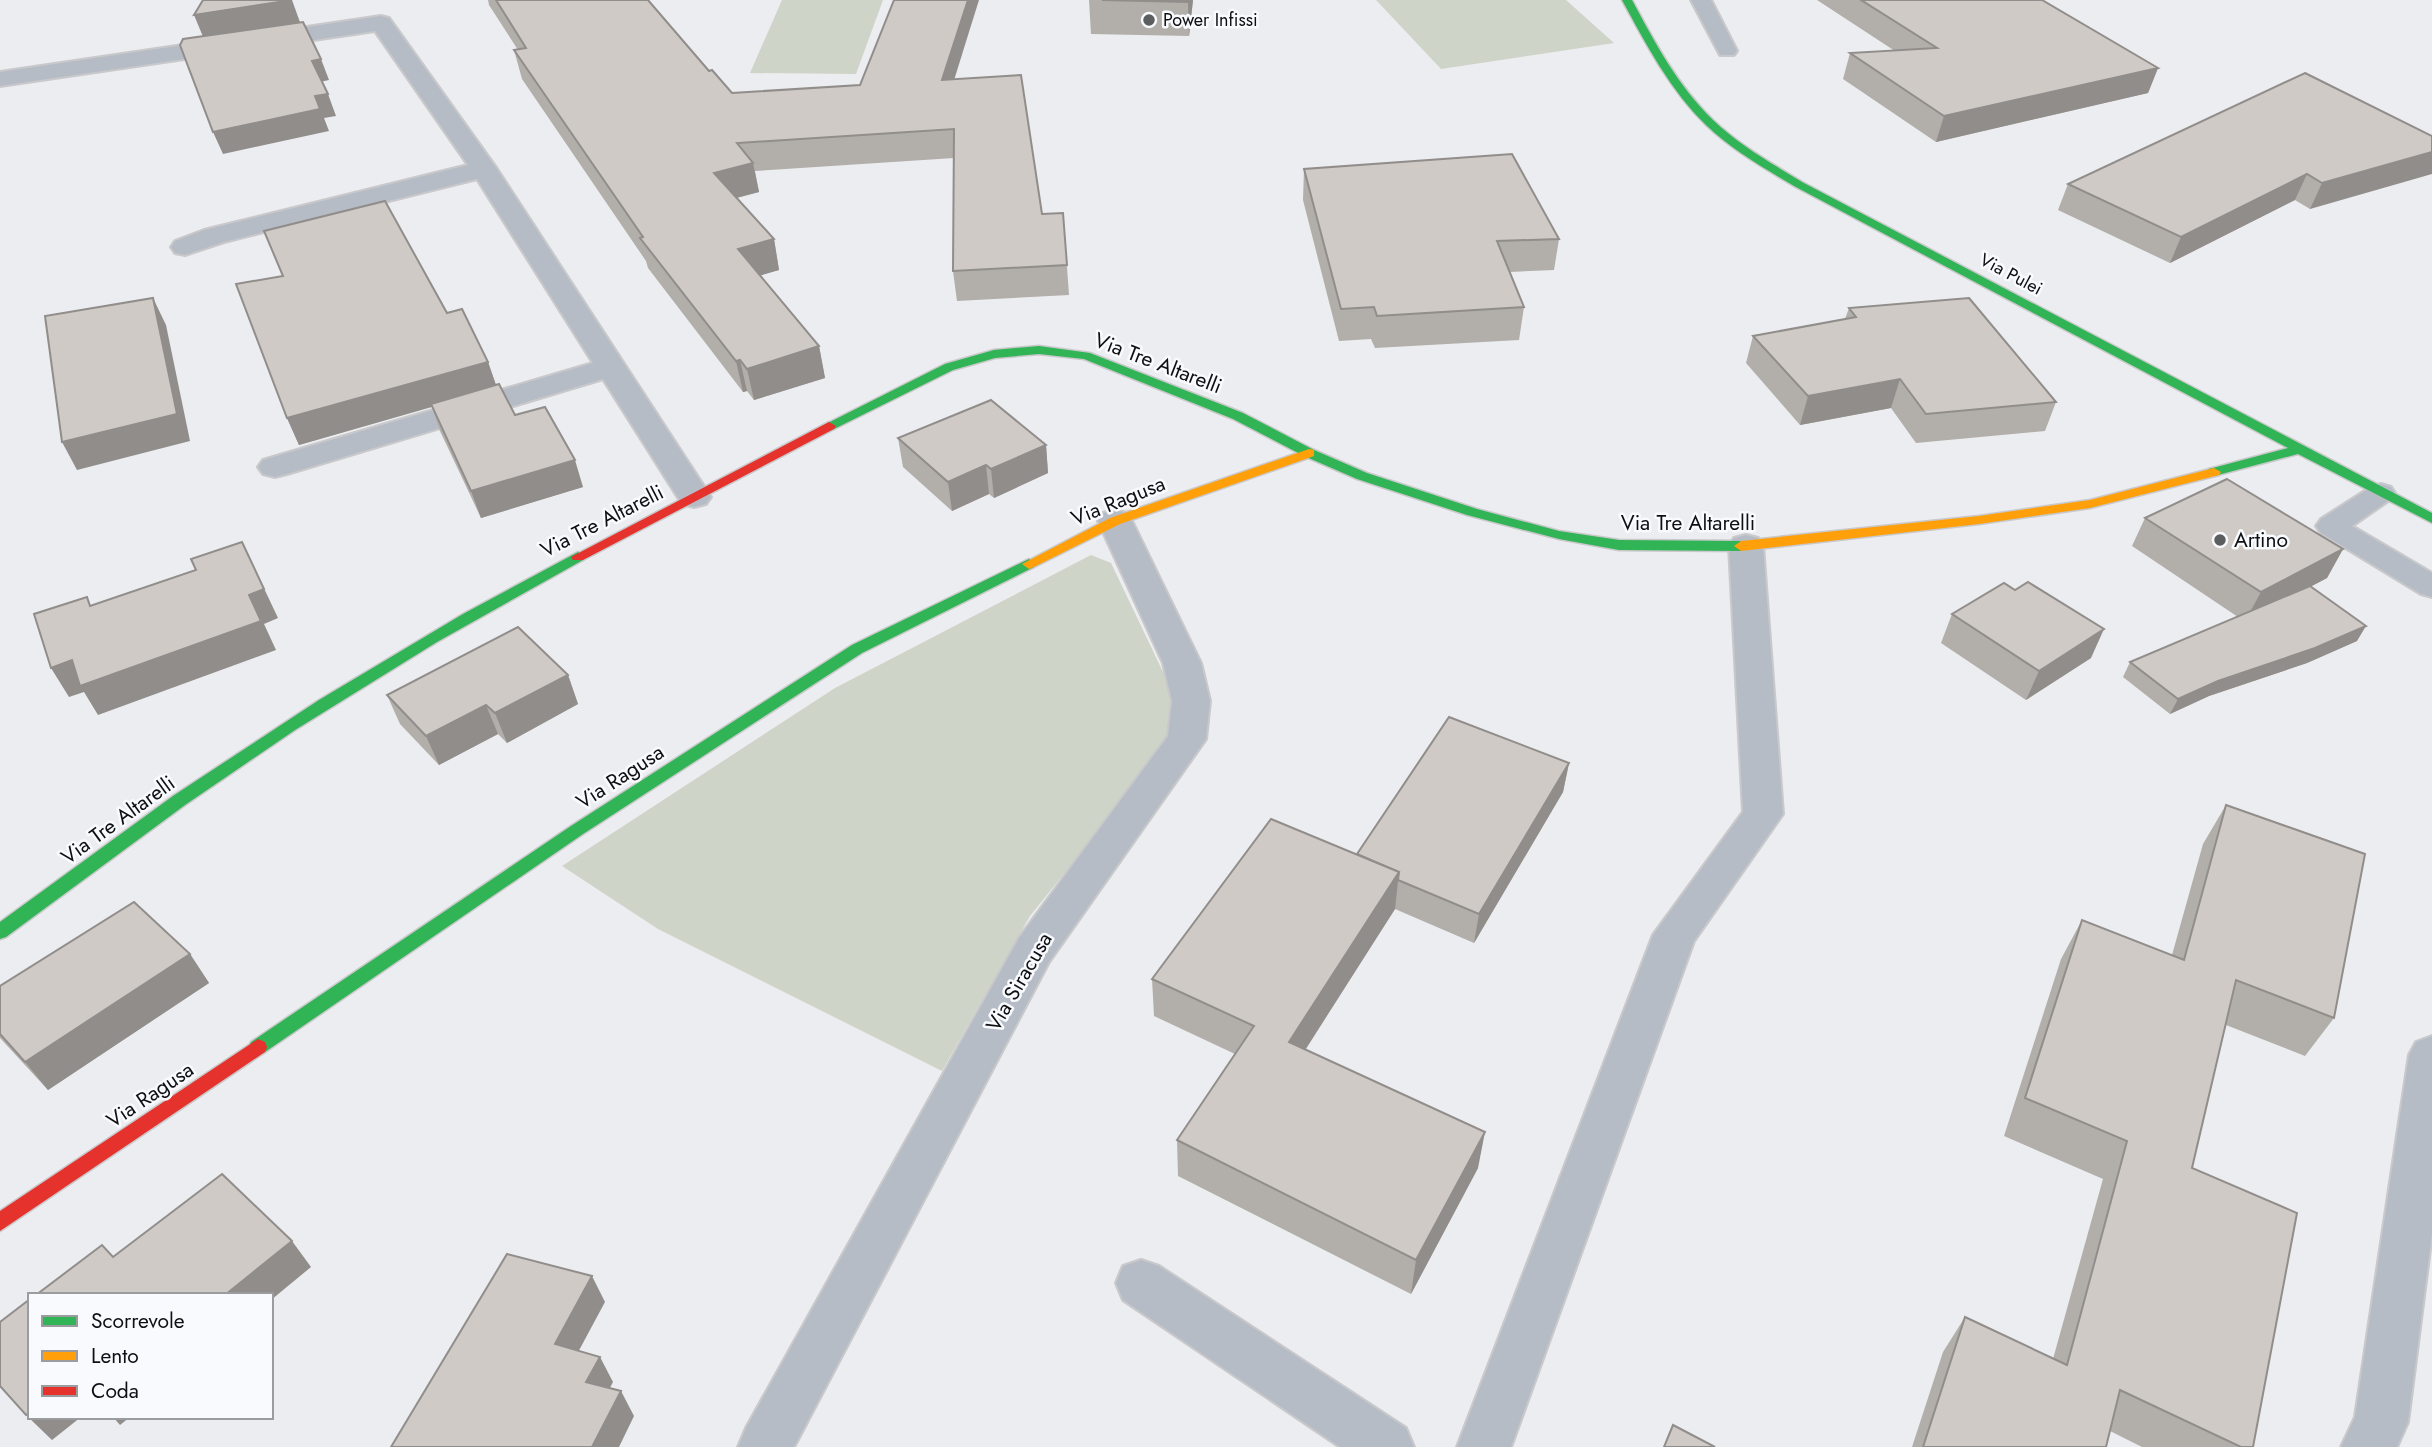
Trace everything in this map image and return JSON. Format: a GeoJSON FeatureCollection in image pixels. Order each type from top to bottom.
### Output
{"type":"FeatureCollection","features":[{"type":"Feature","properties":{"kind":"street","name":"Via Pulei"},"geometry":{"type":"LineString","coordinates":[[1627,0],[1658,58],[1710,123],[1798,184],[2432,519]]}},
{"type":"Feature","properties":{"kind":"street"},"geometry":{"type":"LineString","coordinates":[[0,79],[381,23],[484,169],[694,497]]}},
{"type":"Feature","properties":{"kind":"street"},"geometry":{"type":"LineString","coordinates":[[185,247],[215,236],[484,169]]}},
{"type":"Feature","properties":{"kind":"street","name":"Via Tre Altarelli"},"geometry":{"type":"LineString","coordinates":[[0,932],[134,832],[290,725],[498,598],[781,449],[948,367],[994,354],[1039,350],[1086,356],[1238,416],[1309,453],[1362,476],[1472,512],[1559,535],[1619,545],[1746,546],[1979,520],[2090,504],[2301,449]]}},
{"type":"Feature","properties":{"kind":"street"},"geometry":{"type":"LineString","coordinates":[[275,467],[612,368]]}},
{"type":"Feature","properties":{"kind":"street","name":"Via Ragusa"},"geometry":{"type":"LineString","coordinates":[[0,1222],[577,830],[857,649],[1115,521],[1309,453]]}},
{"type":"Feature","properties":{"kind":"street","name":"Via Siracusa"},"geometry":{"type":"LineString","coordinates":[[765,1447],[1034,950],[1187,739],[1191,701],[1182,663],[1115,521]]}},
{"type":"Feature","properties":{"kind":"street"},"geometry":{"type":"LineString","coordinates":[[1485,1447],[1675,935],[1763,814],[1746,546]]}},
{"type":"Feature","properties":{"kind":"street"},"geometry":{"type":"LineString","coordinates":[[2368,1447],[2381,1422],[2432,1055]]}},
{"type":"Feature","properties":{"kind":"street"},"geometry":{"type":"LineString","coordinates":[[1141,1283],[1387,1447]]}},
{"type":"Feature","properties":{"kind":"lane"},"geometry":{"type":"LineString","coordinates":[[1700,0],[1727,51]]}},
{"type":"Feature","properties":{"kind":"lane"},"geometry":{"type":"LineString","coordinates":[[2381,493],[2331,526],[2432,587]]}},
{"type":"Feature","properties":{"kind":"shaded area"},"geometry":{"type":"Polygon","coordinates":[[[782,0],[883,0],[856,74],[750,73],[782,0]]]}},
{"type":"Feature","properties":{"kind":"shaded area"},"geometry":{"type":"Polygon","coordinates":[[[1376,0],[1566,0],[1614,43],[1441,69],[1376,0]]]}},
{"type":"Feature","properties":{"kind":"shaded area"},"geometry":{"type":"Polygon","coordinates":[[[1091,555],[1111,563],[1164,674],[1174,711],[1170,742],[1030,916],[942,1071],[658,929],[562,866],[835,688],[1091,555]]]}},
{"type":"Feature","properties":{"kind":"building"},"geometry":{"type":"Polygon","coordinates":[[[203,0],[292,0],[194,15],[203,0]]]}},
{"type":"Feature","properties":{"kind":"building"},"geometry":{"type":"Polygon","coordinates":[[[496,0],[648,0],[709,71],[712,70],[732,93],[860,85],[894,0],[968,0],[942,80],[1021,75],[1042,214],[1063,213],[1067,265],[953,271],[954,129],[737,143],[753,163],[714,173],[774,239],[738,249],[819,346],[747,369],[740,360],[736,361],[640,238],[643,237],[514,50],[526,48],[496,0]]]}},
{"type":"Feature","properties":{"kind":"building"},"geometry":{"type":"Polygon","coordinates":[[[1102,0],[1189,0],[1188,2],[1102,0]]]}},
{"type":"Feature","properties":{"kind":"building"},"geometry":{"type":"Polygon","coordinates":[[[1861,0],[2042,0],[2158,68],[1944,116],[1850,53],[1937,48],[1861,0]]]}},
{"type":"Feature","properties":{"kind":"building"},"geometry":{"type":"Polygon","coordinates":[[[303,22],[321,59],[312,61],[328,94],[315,96],[320,109],[213,132],[180,45],[183,39],[303,22]]]}},
{"type":"Feature","properties":{"kind":"building"},"geometry":{"type":"Polygon","coordinates":[[[2305,73],[2432,136],[2432,152],[2322,183],[2307,174],[2181,237],[2068,184],[2305,73]]]}},
{"type":"Feature","properties":{"kind":"building"},"geometry":{"type":"Polygon","coordinates":[[[1512,154],[1559,239],[1497,241],[1524,307],[1377,316],[1374,307],[1341,309],[1304,169],[1512,154]]]}},
{"type":"Feature","properties":{"kind":"building"},"geometry":{"type":"Polygon","coordinates":[[[385,201],[447,313],[462,309],[488,362],[287,418],[236,284],[283,276],[264,231],[385,201]]]}},
{"type":"Feature","properties":{"kind":"building"},"geometry":{"type":"Polygon","coordinates":[[[153,298],[177,414],[62,442],[45,316],[153,298]]]}},
{"type":"Feature","properties":{"kind":"building"},"geometry":{"type":"Polygon","coordinates":[[[1969,298],[2056,402],[1926,414],[1900,379],[1808,396],[1753,336],[1856,317],[1849,308],[1969,298]]]}},
{"type":"Feature","properties":{"kind":"building"},"geometry":{"type":"Polygon","coordinates":[[[499,384],[515,415],[545,407],[575,460],[471,491],[431,404],[499,384]]]}},
{"type":"Feature","properties":{"kind":"building"},"geometry":{"type":"Polygon","coordinates":[[[991,400],[1046,445],[991,469],[986,465],[948,482],[898,438],[991,400]]]}},
{"type":"Feature","properties":{"kind":"building"},"geometry":{"type":"Polygon","coordinates":[[[2227,479],[2343,549],[2261,592],[2145,518],[2227,479]]]}},
{"type":"Feature","properties":{"kind":"building"},"geometry":{"type":"Polygon","coordinates":[[[242,542],[264,589],[249,595],[261,621],[80,686],[72,660],[51,668],[34,614],[87,597],[90,606],[196,570],[191,559],[242,542]]]}},
{"type":"Feature","properties":{"kind":"building"},"geometry":{"type":"Polygon","coordinates":[[[2028,582],[2104,629],[2039,671],[1952,614],[2004,583],[2015,590],[2028,582]]]}},
{"type":"Feature","properties":{"kind":"building"},"geometry":{"type":"Polygon","coordinates":[[[2310,586],[2366,626],[2315,648],[2218,681],[2178,699],[2130,662],[2310,586]]]}},
{"type":"Feature","properties":{"kind":"building"},"geometry":{"type":"Polygon","coordinates":[[[518,627],[568,675],[495,713],[486,705],[426,736],[387,695],[518,627]]]}},
{"type":"Feature","properties":{"kind":"building"},"geometry":{"type":"Polygon","coordinates":[[[1449,717],[1569,763],[1479,914],[1398,880],[1399,872],[1357,854],[1449,717]]]}},
{"type":"Feature","properties":{"kind":"building"},"geometry":{"type":"Polygon","coordinates":[[[2226,805],[2365,854],[2334,1018],[2236,980],[2192,1168],[2297,1213],[2253,1447],[2241,1447],[2120,1390],[2106,1447],[1923,1447],[1965,1317],[2067,1365],[2127,1141],[2025,1098],[2082,920],[2184,960],[2226,805]]]}},
{"type":"Feature","properties":{"kind":"building"},"geometry":{"type":"Polygon","coordinates":[[[1271,819],[1399,872],[1289,1042],[1485,1132],[1416,1260],[1177,1140],[1254,1026],[1152,979],[1271,819]]]}},
{"type":"Feature","properties":{"kind":"building"},"geometry":{"type":"Polygon","coordinates":[[[134,902],[190,954],[25,1062],[0,1034],[0,986],[134,902]]]}},
{"type":"Feature","properties":{"kind":"building"},"geometry":{"type":"Polygon","coordinates":[[[222,1174],[292,1241],[227,1293],[39,1293],[102,1245],[113,1257],[222,1174]]]}},
{"type":"Feature","properties":{"kind":"building"},"geometry":{"type":"Polygon","coordinates":[[[507,1254],[592,1276],[555,1344],[600,1357],[586,1382],[621,1391],[592,1447],[391,1447],[507,1254]]]}},
{"type":"Feature","properties":{"kind":"building"},"geometry":{"type":"Polygon","coordinates":[[[28,1301],[26,1415],[0,1386],[0,1322],[28,1301]]]}},
{"type":"Feature","properties":{"kind":"building"},"geometry":{"type":"Polygon","coordinates":[[[1673,1425],[1715,1447],[1664,1447],[1673,1425]]]}},
{"type":"Feature","properties":{"kind":"traffic: fast"},"geometry":{"type":"LineString","coordinates":[[1627,0],[1684,94],[1709,122],[1752,155],[1798,184],[2432,519]]}},
{"type":"Feature","properties":{"kind":"traffic: fast"},"geometry":{"type":"LineString","coordinates":[[829,426],[949,367],[994,354],[1039,350],[1086,356],[1238,416],[1309,453],[1362,476],[1472,512],[1559,535],[1619,545],[1741,546]]}},
{"type":"Feature","properties":{"kind":"traffic: fast"},"geometry":{"type":"LineString","coordinates":[[2214,472],[2301,449]]}},
{"type":"Feature","properties":{"kind":"traffic: fast"},"geometry":{"type":"LineString","coordinates":[[0,932],[107,852],[252,750],[432,638],[578,557]]}},
{"type":"Feature","properties":{"kind":"traffic: fast"},"geometry":{"type":"LineString","coordinates":[[258,1047],[577,830],[857,649],[1029,564]]}},
{"type":"Feature","properties":{"kind":"traffic: slow"},"geometry":{"type":"LineString","coordinates":[[1029,564],[1115,521],[1309,453]]}},
{"type":"Feature","properties":{"kind":"traffic: slow"},"geometry":{"type":"LineString","coordinates":[[1741,546],[1979,520],[2090,504],[2214,472]]}},
{"type":"Feature","properties":{"kind":"traffic: jam"},"geometry":{"type":"LineString","coordinates":[[578,557],[829,426]]}},
{"type":"Feature","properties":{"kind":"traffic: jam"},"geometry":{"type":"LineString","coordinates":[[0,1222],[258,1047]]}},
{"type":"Feature","properties":{"kind":"place","name":"Power Infissi"},"geometry":{"type":"Point","coordinates":[1149,20]}},
{"type":"Feature","properties":{"kind":"place","name":"Artino"},"geometry":{"type":"Point","coordinates":[2220,540]}}]}
